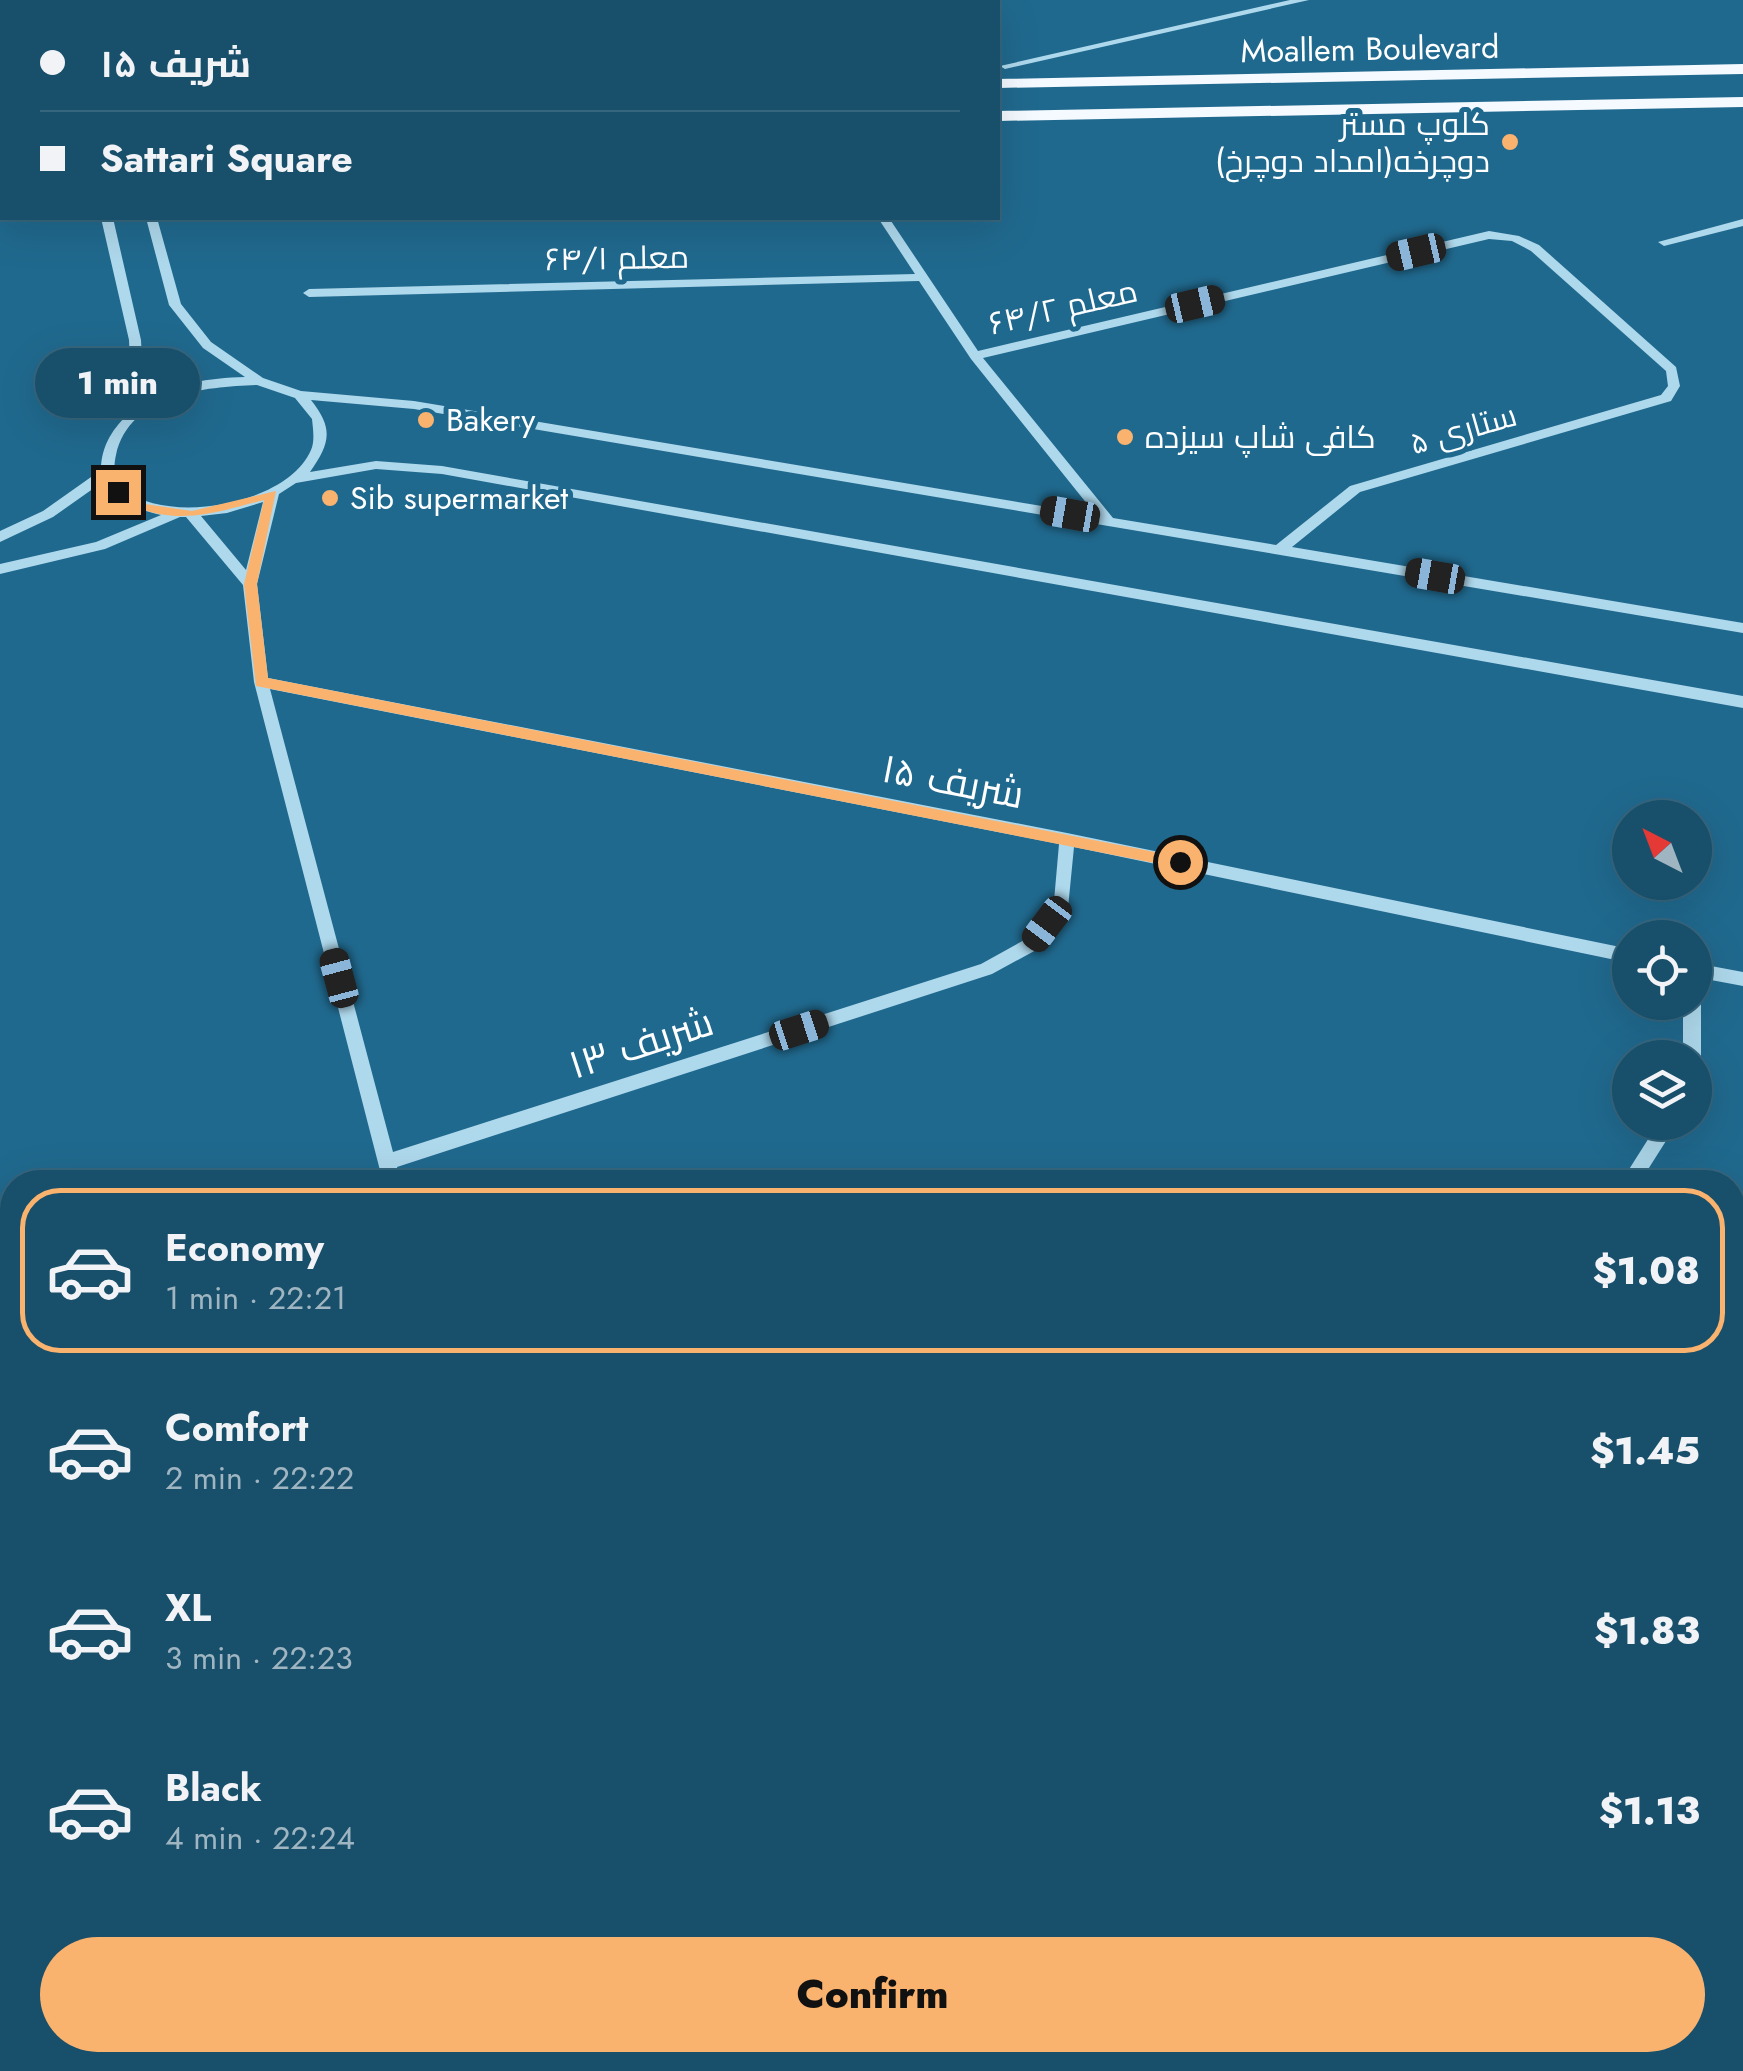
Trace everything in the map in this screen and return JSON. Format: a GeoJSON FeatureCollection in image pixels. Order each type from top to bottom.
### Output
{"type":"FeatureCollection","features":[{"type":"Feature","properties":{"kind":"main road","name":"Moallem Boulevard"},"geometry":{"type":"LineString","coordinates":[[1000,84],[1743,69]]}},
{"type":"Feature","properties":{"kind":"main road","name":"Moallem Boulevard"},"geometry":{"type":"LineString","coordinates":[[1000,116],[1743,102]]}},
{"type":"Feature","properties":{"kind":"street"},"geometry":{"type":"LineString","coordinates":[[1005,66],[1304,0]]}},
{"type":"Feature","properties":{"kind":"street"},"geometry":{"type":"LineString","coordinates":[[107,220],[135,340],[138,411]]}},
{"type":"Feature","properties":{"kind":"street"},"geometry":{"type":"LineString","coordinates":[[153,220],[175,305],[208,344],[258,381],[300,396],[414,406],[1743,628]]}},
{"type":"Feature","properties":{"kind":"street"},"geometry":{"type":"LineString","coordinates":[[885,220],[975,356],[1108,521]]}},
{"type":"Feature","properties":{"kind":"street"},"geometry":{"type":"LineString","coordinates":[[1664,242],[1743,222]]}},
{"type":"Feature","properties":{"kind":"street","name":"معلم ۶۴/۲"},"geometry":{"type":"LineString","coordinates":[[975,356],[1489,236],[1514,238],[1535,248],[1672,370],[1674,386]]}},
{"type":"Feature","properties":{"kind":"street","name":"معلم ۶۴/۱"},"geometry":{"type":"LineString","coordinates":[[310,293],[925,277]]}},
{"type":"Feature","properties":{"kind":"street"},"geometry":{"type":"LineString","coordinates":[[258,381],[195,385],[138,411],[110,440],[106,473],[118,492],[142,507],[192,515],[272,494],[295,479],[318,449],[319,420],[300,396]]}},
{"type":"Feature","properties":{"kind":"street","name":"ستاری ۵"},"geometry":{"type":"LineString","coordinates":[[1280,550],[1317,522],[1328,506],[1355,489],[1666,398],[1674,386]]}},
{"type":"Feature","properties":{"kind":"street"},"geometry":{"type":"LineString","coordinates":[[295,479],[376,465],[442,470],[1743,702]]}},
{"type":"Feature","properties":{"kind":"street"},"geometry":{"type":"LineString","coordinates":[[0,537],[48,514],[106,473]]}},
{"type":"Feature","properties":{"kind":"street"},"geometry":{"type":"LineString","coordinates":[[272,494],[250,584],[261,682],[389,1170]]}},
{"type":"Feature","properties":{"kind":"street"},"geometry":{"type":"LineString","coordinates":[[0,569],[100,546],[174,514]]}},
{"type":"Feature","properties":{"kind":"street"},"geometry":{"type":"LineString","coordinates":[[192,515],[250,584]]}},
{"type":"Feature","properties":{"kind":"street","name":"شریف ۱۵"},"geometry":{"type":"LineString","coordinates":[[261,682],[1067,839],[1612,952]]}},
{"type":"Feature","properties":{"kind":"street","name":"شریف ۱۳"},"geometry":{"type":"LineString","coordinates":[[387,1162],[986,969],[1032,944],[1062,903],[1067,839]]}},
{"type":"Feature","properties":{"kind":"street"},"geometry":{"type":"LineString","coordinates":[[1712,973],[1743,979]]}},
{"type":"Feature","properties":{"kind":"street"},"geometry":{"type":"LineString","coordinates":[[1638,1170],[1657,1140]]}},
{"type":"Feature","properties":{"kind":"place","name":"کلوپ مستر دوچرخه(امداد دوچرخ)"},"geometry":{"type":"Point","coordinates":[1510,142]}},
{"type":"Feature","properties":{"kind":"place","name":"Bakery"},"geometry":{"type":"Point","coordinates":[426,420]}},
{"type":"Feature","properties":{"kind":"place","name":"کافی شاپ سیزده"},"geometry":{"type":"Point","coordinates":[1125,437]}},
{"type":"Feature","properties":{"kind":"place","name":"Sib supermarket"},"geometry":{"type":"Point","coordinates":[330,498]}},
{"type":"Feature","properties":{"kind":"route"},"geometry":{"type":"LineString","coordinates":[[118,492],[142,507],[192,515],[272,494],[250,584],[261,682],[1180,862]]}}]}
